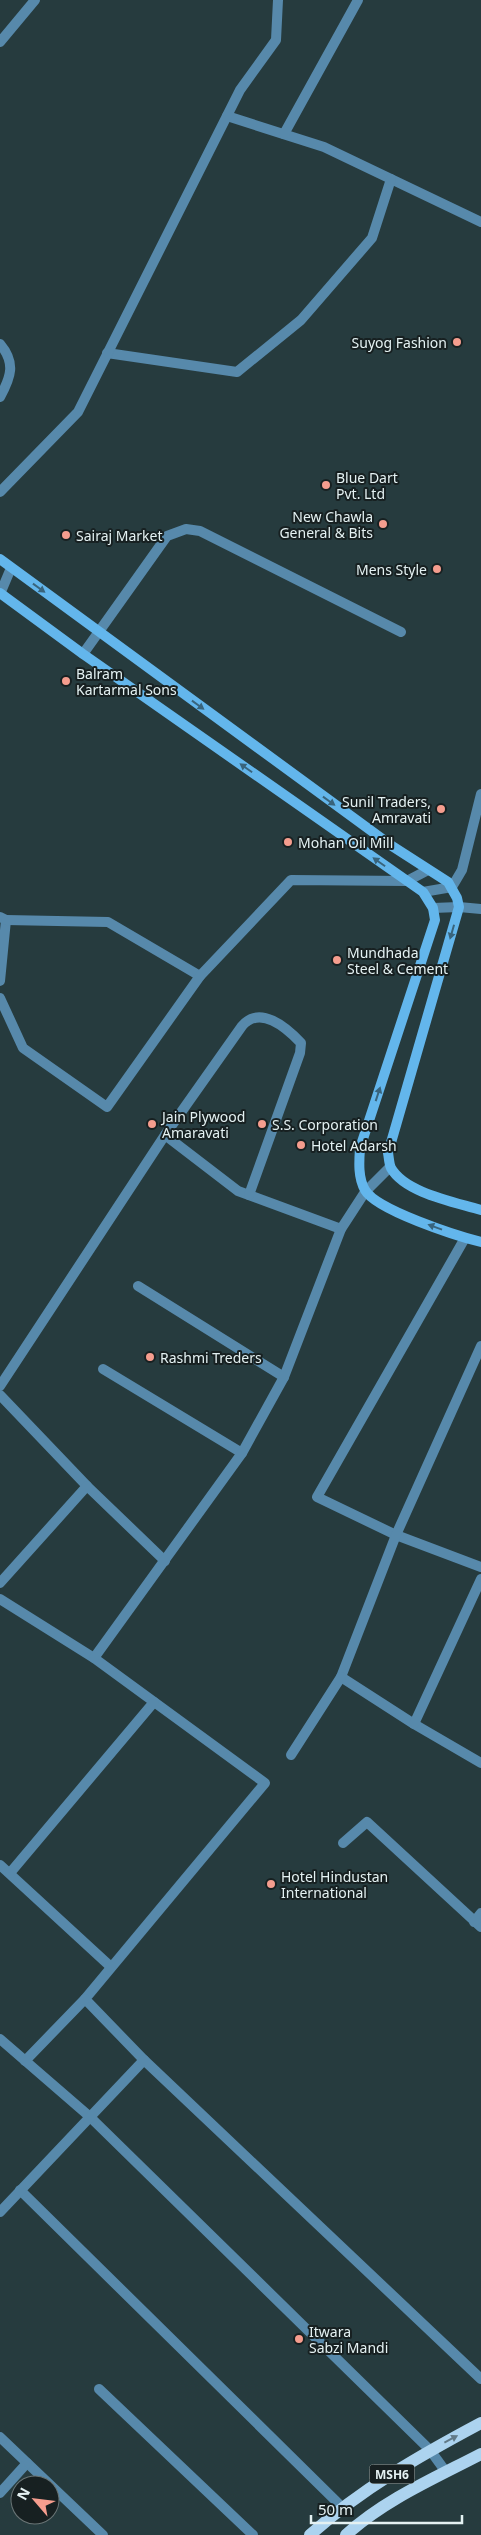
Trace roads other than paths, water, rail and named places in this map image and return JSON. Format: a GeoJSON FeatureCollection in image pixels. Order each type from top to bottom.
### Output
{"type":"FeatureCollection","features":[{"type":"Feature","properties":{"kind":"main road","name":"MSH6"},"geometry":{"type":"LineString","coordinates":[[310,2535],[342,2507],[430,2450],[481,2423]]}},
{"type":"Feature","properties":{"kind":"main road","name":"MSH6"},"geometry":{"type":"LineString","coordinates":[[346,2535],[363,2520],[481,2454]]}},
{"type":"Feature","properties":{"kind":"street"},"geometry":{"type":"LineString","coordinates":[[0,42],[35,0]]}},
{"type":"Feature","properties":{"kind":"street"},"geometry":{"type":"LineString","coordinates":[[0,492],[78,412],[226,116],[240,90],[276,40],[278,0]]}},
{"type":"Feature","properties":{"kind":"street"},"geometry":{"type":"LineString","coordinates":[[284,134],[358,0]]}},
{"type":"Feature","properties":{"kind":"street"},"geometry":{"type":"LineString","coordinates":[[226,116],[324,147],[481,222]]}},
{"type":"Feature","properties":{"kind":"street"},"geometry":{"type":"LineString","coordinates":[[106,353],[237,372],[301,320],[372,238],[391,179]]}},
{"type":"Feature","properties":{"kind":"street"},"geometry":{"type":"LineString","coordinates":[[0,344],[8,357],[12,369],[0,397]]}},
{"type":"Feature","properties":{"kind":"street"},"geometry":{"type":"LineString","coordinates":[[84,654],[167,536],[186,529],[200,531],[401,632]]}},
{"type":"Feature","properties":{"kind":"street"},"geometry":{"type":"LineString","coordinates":[[0,558],[99,633],[392,846],[452,887],[459,907],[388,1153],[390,1167],[401,1180],[415,1189],[481,1210]]}},
{"type":"Feature","properties":{"kind":"street"},"geometry":{"type":"LineString","coordinates":[[11,568],[0,593],[423,892],[432,908],[435,920],[360,1148],[359,1170],[365,1192],[396,1212],[465,1238],[481,1242]]}},
{"type":"Feature","properties":{"kind":"street"},"geometry":{"type":"LineString","coordinates":[[423,892],[452,887],[462,870],[481,794]]}},
{"type":"Feature","properties":{"kind":"street"},"geometry":{"type":"LineString","coordinates":[[0,998],[23,1048],[107,1106],[200,976],[291,880],[406,881],[428,870]]}},
{"type":"Feature","properties":{"kind":"street"},"geometry":{"type":"LineString","coordinates":[[432,908],[459,907],[481,909]]}},
{"type":"Feature","properties":{"kind":"street"},"geometry":{"type":"LineString","coordinates":[[0,981],[3,918],[108,922],[200,976]]}},
{"type":"Feature","properties":{"kind":"street"},"geometry":{"type":"LineString","coordinates":[[0,1386],[165,1135],[248,1018],[256,1015],[264,1016],[301,1043],[300,1053],[249,1195]]}},
{"type":"Feature","properties":{"kind":"street"},"geometry":{"type":"LineString","coordinates":[[165,1135],[238,1191],[341,1229]]}},
{"type":"Feature","properties":{"kind":"street"},"geometry":{"type":"LineString","coordinates":[[94,1658],[242,1454],[284,1377],[341,1229],[365,1192],[390,1167]]}},
{"type":"Feature","properties":{"kind":"street"},"geometry":{"type":"LineString","coordinates":[[465,1238],[316,1497],[396,1535],[481,1567]]}},
{"type":"Feature","properties":{"kind":"street"},"geometry":{"type":"LineString","coordinates":[[138,1286],[284,1377]]}},
{"type":"Feature","properties":{"kind":"street"},"geometry":{"type":"LineString","coordinates":[[291,1755],[341,1677],[396,1535],[481,1346]]}},
{"type":"Feature","properties":{"kind":"street"},"geometry":{"type":"LineString","coordinates":[[103,1369],[242,1454]]}},
{"type":"Feature","properties":{"kind":"street"},"geometry":{"type":"LineString","coordinates":[[0,1395],[87,1486],[165,1561]]}},
{"type":"Feature","properties":{"kind":"street"},"geometry":{"type":"LineString","coordinates":[[0,1584],[87,1486]]}},
{"type":"Feature","properties":{"kind":"street"},"geometry":{"type":"LineString","coordinates":[[414,1724],[481,1579]]}},
{"type":"Feature","properties":{"kind":"street"},"geometry":{"type":"LineString","coordinates":[[0,1598],[94,1658],[265,1782],[85,1999],[25,2061]]}},
{"type":"Feature","properties":{"kind":"street"},"geometry":{"type":"LineString","coordinates":[[341,1677],[414,1724],[481,1763]]}},
{"type":"Feature","properties":{"kind":"street"},"geometry":{"type":"LineString","coordinates":[[10,1873],[154,1702]]}},
{"type":"Feature","properties":{"kind":"street"},"geometry":{"type":"LineString","coordinates":[[342,1844],[367,1822],[478,1924],[481,1912]]}},
{"type":"Feature","properties":{"kind":"street"},"geometry":{"type":"LineString","coordinates":[[0,1865],[111,1967]]}},
{"type":"Feature","properties":{"kind":"street"},"geometry":{"type":"LineString","coordinates":[[85,1999],[144,2060],[481,2379]]}},
{"type":"Feature","properties":{"kind":"street"},"geometry":{"type":"LineString","coordinates":[[0,2039],[89,2116],[430,2450],[446,2472]]}},
{"type":"Feature","properties":{"kind":"street"},"geometry":{"type":"LineString","coordinates":[[0,2212],[144,2060]]}},
{"type":"Feature","properties":{"kind":"street"},"geometry":{"type":"LineString","coordinates":[[20,2190],[342,2507]]}},
{"type":"Feature","properties":{"kind":"street"},"geometry":{"type":"LineString","coordinates":[[99,2389],[253,2535]]}},
{"type":"Feature","properties":{"kind":"street"},"geometry":{"type":"LineString","coordinates":[[0,2437],[103,2535]]}},
{"type":"Feature","properties":{"kind":"street"},"geometry":{"type":"LineString","coordinates":[[0,2493],[27,2463]]}},
{"type":"Feature","properties":{"kind":"place","name":"Suyog Fashion"},"geometry":{"type":"Point","coordinates":[457,342]}},
{"type":"Feature","properties":{"kind":"place","name":"Blue Dart Pvt. Ltd"},"geometry":{"type":"Point","coordinates":[326,485]}},
{"type":"Feature","properties":{"kind":"place","name":"New Chawla General & Bits"},"geometry":{"type":"Point","coordinates":[383,524]}},
{"type":"Feature","properties":{"kind":"place","name":"Sairaj Market"},"geometry":{"type":"Point","coordinates":[66,535]}},
{"type":"Feature","properties":{"kind":"place","name":"Mens Style"},"geometry":{"type":"Point","coordinates":[437,569]}},
{"type":"Feature","properties":{"kind":"place","name":"Balram Kartarmal Sons"},"geometry":{"type":"Point","coordinates":[66,681]}},
{"type":"Feature","properties":{"kind":"place","name":"Sunil Traders, Amravati"},"geometry":{"type":"Point","coordinates":[441,809]}},
{"type":"Feature","properties":{"kind":"place","name":"Mohan Oil Mill"},"geometry":{"type":"Point","coordinates":[288,842]}},
{"type":"Feature","properties":{"kind":"place","name":"Mundhada Steel & Cement"},"geometry":{"type":"Point","coordinates":[337,960]}},
{"type":"Feature","properties":{"kind":"place","name":"Jain Plywood Amaravati"},"geometry":{"type":"Point","coordinates":[152,1124]}},
{"type":"Feature","properties":{"kind":"place","name":"S.S. Corporation"},"geometry":{"type":"Point","coordinates":[262,1124]}},
{"type":"Feature","properties":{"kind":"place","name":"Hotel Adarsh"},"geometry":{"type":"Point","coordinates":[301,1145]}},
{"type":"Feature","properties":{"kind":"place","name":"Rashmi Treders"},"geometry":{"type":"Point","coordinates":[150,1357]}},
{"type":"Feature","properties":{"kind":"place","name":"Hotel Hindustan International"},"geometry":{"type":"Point","coordinates":[271,1884]}},
{"type":"Feature","properties":{"kind":"place","name":"Itwara Sabzi Mandi"},"geometry":{"type":"Point","coordinates":[299,2339]}}]}
